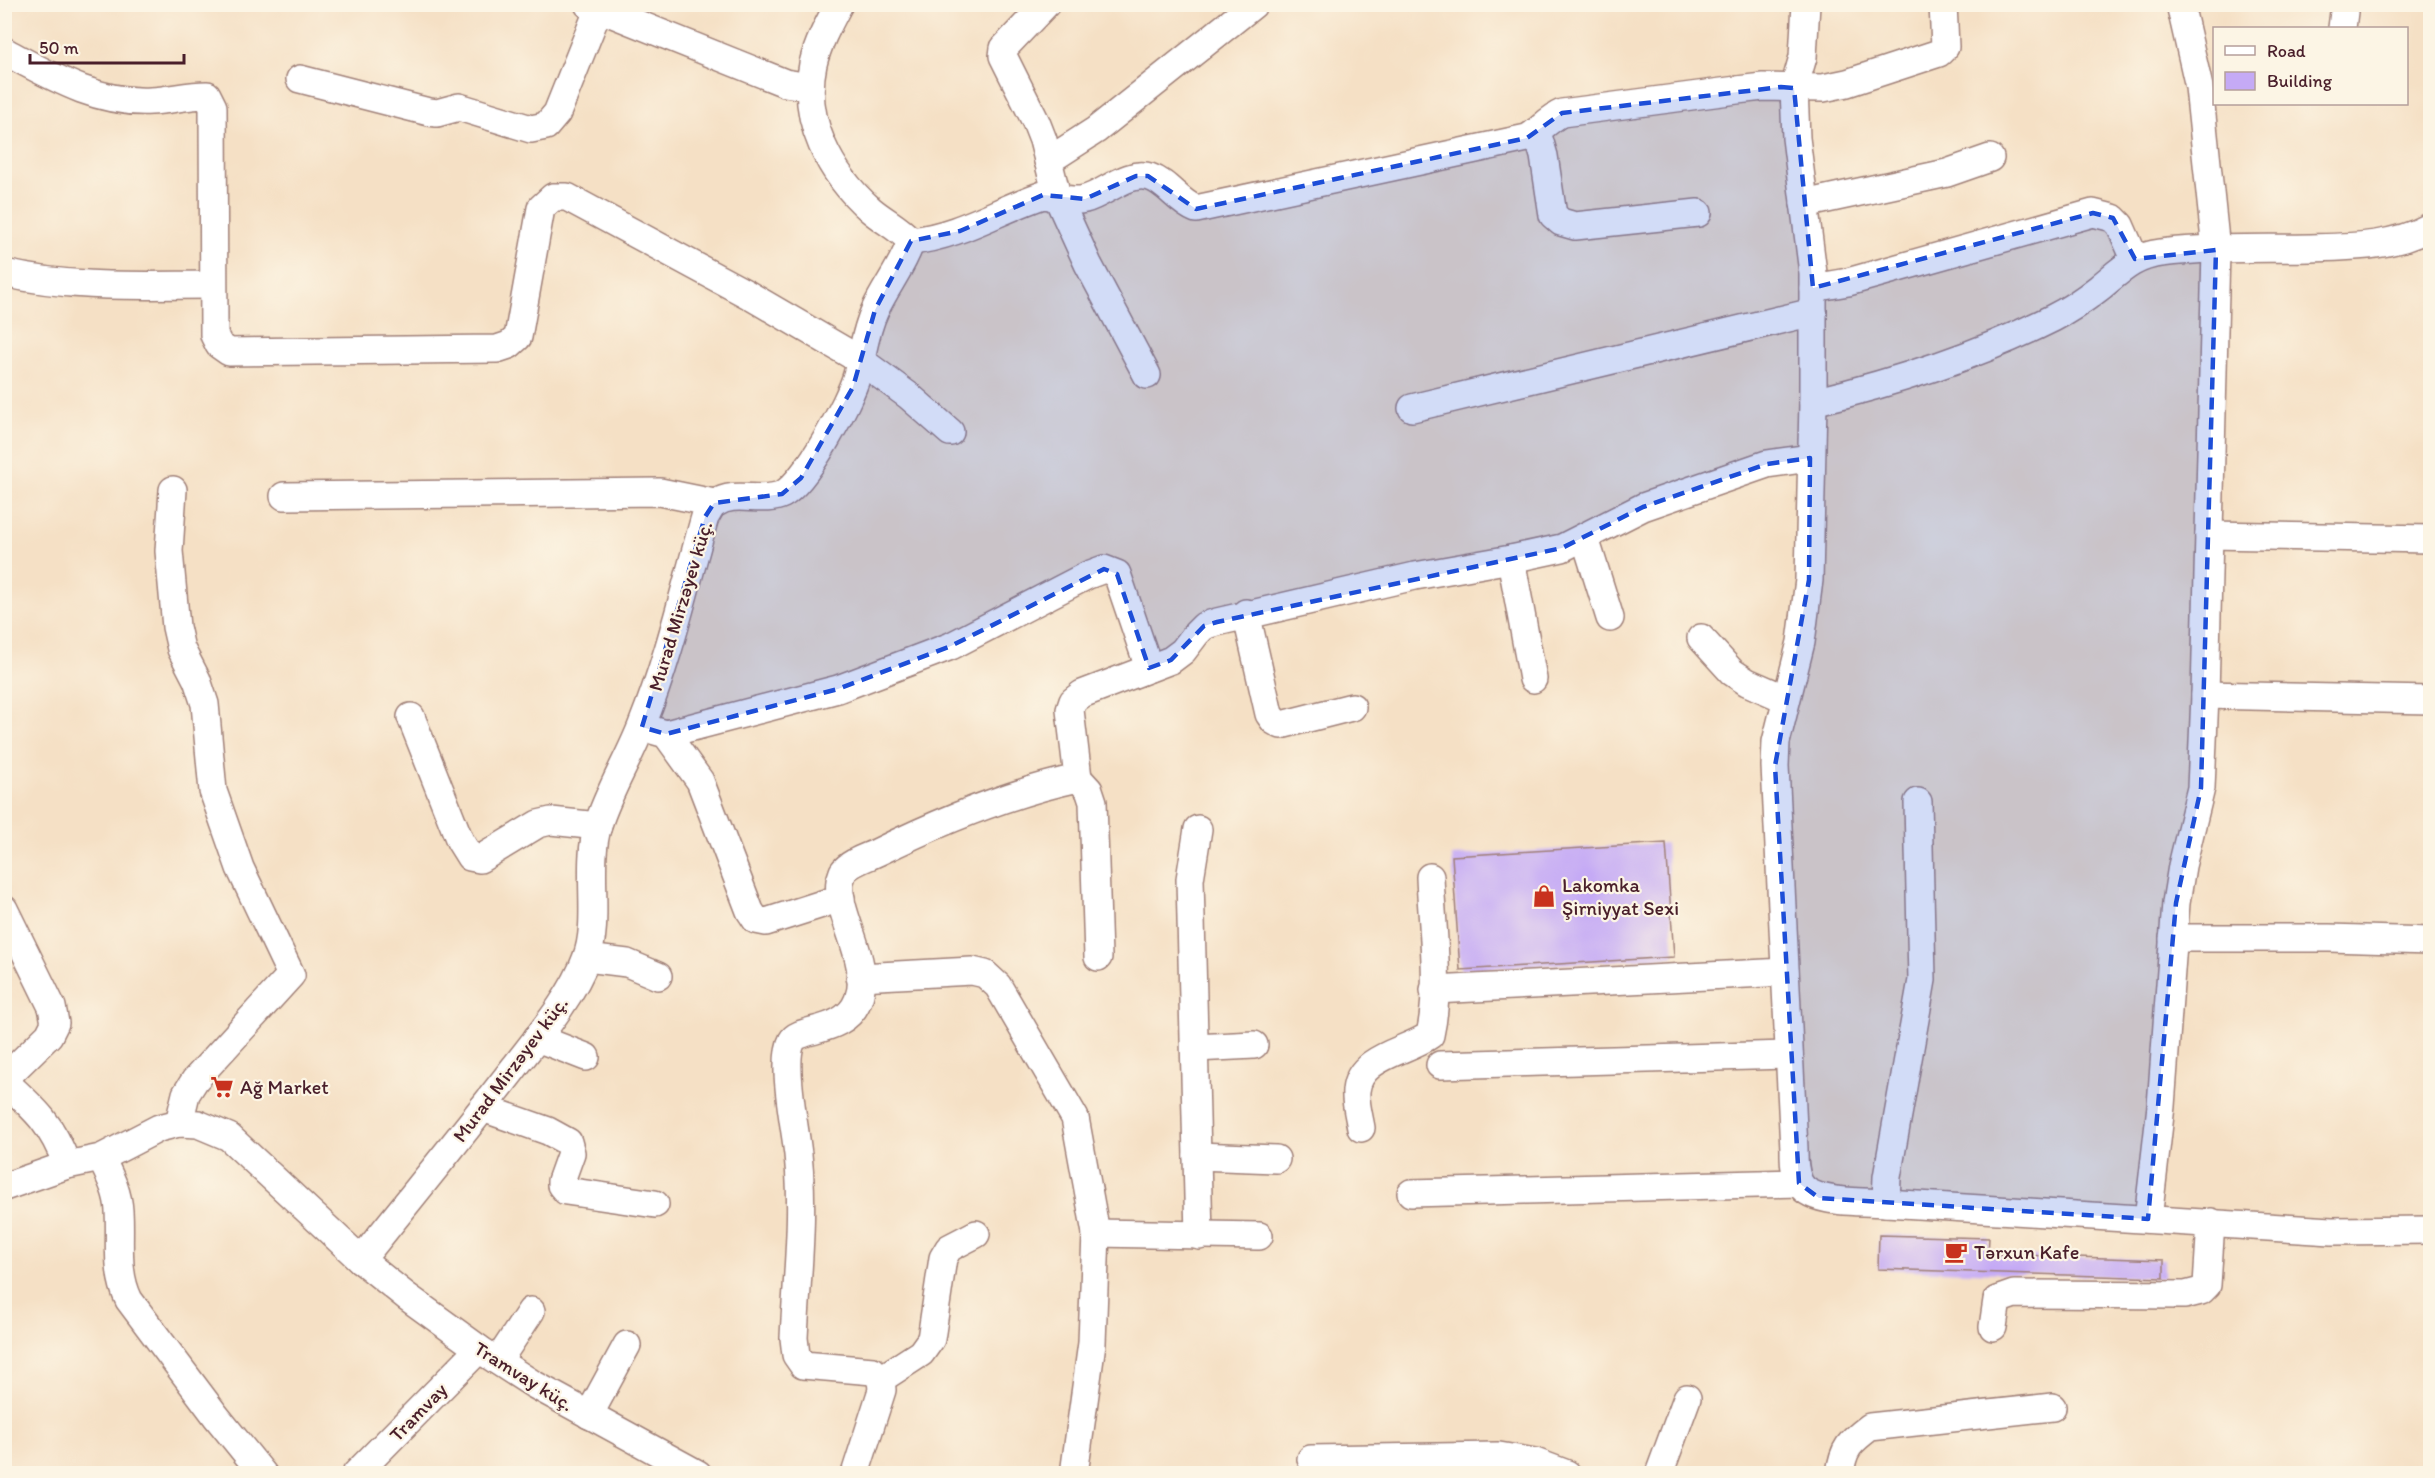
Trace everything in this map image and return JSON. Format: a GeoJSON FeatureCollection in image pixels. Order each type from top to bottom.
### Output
{"type":"FeatureCollection","features":[{"type":"Feature","properties":{"kind":"street"},"geometry":{"type":"LineString","coordinates":[[838,4],[824,33],[814,63],[810,87],[813,115],[822,146],[841,180],[872,211],[901,230],[911,241],[940,237],[1043,195],[1057,196],[1072,201],[1085,199],[1136,176],[1148,176],[1160,182],[1185,205],[1196,209],[1527,138],[1562,114],[1754,88],[1823,88],[1847,83],[1939,53],[1945,47],[1943,4]]}},
{"type":"Feature","properties":{"kind":"street"},"geometry":{"type":"LineString","coordinates":[[1046,4],[1005,48],[1003,56],[1036,122],[1057,196],[1088,264],[1147,375]]}},
{"type":"Feature","properties":{"kind":"street"},"geometry":{"type":"LineString","coordinates":[[1806,4],[1803,57],[1794,88],[1796,138],[1813,300],[1809,580],[1800,642],[1776,742],[1775,766],[1795,1169],[1799,1183],[1808,1194],[1819,1197],[1886,1203],[2332,1231],[2430,1230]]}},
{"type":"Feature","properties":{"kind":"street"},"geometry":{"type":"LineString","coordinates":[[2148,1219],[2161,1106],[2173,938],[2182,866],[2201,788],[2205,695],[2216,250],[2207,85],[2181,4]]}},
{"type":"Feature","properties":{"kind":"street"},"geometry":{"type":"LineString","coordinates":[[2342,27],[2345,4]]}},
{"type":"Feature","properties":{"kind":"street"},"geometry":{"type":"LineString","coordinates":[[1048,161],[1096,130],[1253,5]]}},
{"type":"Feature","properties":{"kind":"street"},"geometry":{"type":"LineString","coordinates":[[300,79],[429,112],[459,107],[531,129],[546,126],[557,113],[593,6],[785,83],[810,87]]}},
{"type":"Feature","properties":{"kind":"street"},"geometry":{"type":"LineString","coordinates":[[4,51],[61,82],[98,96],[152,101],[190,95],[207,95],[213,107],[214,335],[219,345],[229,352],[496,349],[508,345],[518,337],[541,208],[553,197],[567,197],[747,294],[860,360],[909,396],[950,432]]}},
{"type":"Feature","properties":{"kind":"street"},"geometry":{"type":"LineString","coordinates":[[1537,132],[1545,156],[1553,215],[1561,222],[1575,226],[1698,213]]}},
{"type":"Feature","properties":{"kind":"street"},"geometry":{"type":"LineString","coordinates":[[1804,204],[1947,173],[1990,158]]}},
{"type":"Feature","properties":{"kind":"street"},"geometry":{"type":"LineString","coordinates":[[1412,408],[1813,300],[1848,282],[2093,213],[2113,218],[2120,225],[2135,259]]}},
{"type":"Feature","properties":{"kind":"street"},"geometry":{"type":"LineString","coordinates":[[1813,402],[1875,387],[1919,373],[2016,337],[2065,312],[2135,259],[2160,253],[2379,245],[2429,236]]}},
{"type":"Feature","properties":{"kind":"street","name":"Murad Mirzəyev küç."},"geometry":{"type":"LineString","coordinates":[[361,1260],[537,1038],[575,982],[587,958],[591,928],[592,855],[598,826],[614,784],[654,731],[661,674],[705,517],[714,503],[730,498],[759,498],[782,494],[801,478],[822,447],[853,387],[862,345],[875,310],[906,257],[911,241]]}},
{"type":"Feature","properties":{"kind":"street"},"geometry":{"type":"LineString","coordinates":[[4,273],[73,285],[213,285]]}},
{"type":"Feature","properties":{"kind":"street"},"geometry":{"type":"LineString","coordinates":[[1098,957],[1093,802],[1089,790],[1077,778],[1070,710],[1072,701],[1082,694],[1171,660],[1183,651],[1204,626],[1246,613],[1415,576],[1511,560],[1562,548],[1653,503],[1767,464],[1810,458]]}},
{"type":"Feature","properties":{"kind":"street"},"geometry":{"type":"LineString","coordinates":[[4,1187],[67,1165],[101,1158],[159,1128],[179,1123],[186,1094],[195,1080],[291,975],[240,868],[213,791],[205,704],[197,680],[181,649],[176,627],[169,551],[173,490]]}},
{"type":"Feature","properties":{"kind":"street"},"geometry":{"type":"LineString","coordinates":[[284,496],[660,492],[714,503]]}},
{"type":"Feature","properties":{"kind":"street"},"geometry":{"type":"LineString","coordinates":[[2209,535],[2430,539]]}},
{"type":"Feature","properties":{"kind":"street"},"geometry":{"type":"LineString","coordinates":[[1584,538],[1610,618]]}},
{"type":"Feature","properties":{"kind":"street"},"geometry":{"type":"LineString","coordinates":[[1511,560],[1533,679]]}},
{"type":"Feature","properties":{"kind":"street"},"geometry":{"type":"LineString","coordinates":[[841,898],[766,922],[756,920],[750,911],[700,781],[654,731],[838,689],[951,646],[1104,569],[1117,574],[1149,668]]}},
{"type":"Feature","properties":{"kind":"street"},"geometry":{"type":"LineString","coordinates":[[1246,613],[1269,714],[1274,721],[1281,725],[1352,707]]}},
{"type":"Feature","properties":{"kind":"street"},"geometry":{"type":"LineString","coordinates":[[1701,638],[1732,672],[1747,682],[1786,699]]}},
{"type":"Feature","properties":{"kind":"street"},"geometry":{"type":"LineString","coordinates":[[2205,695],[2430,700]]}},
{"type":"Feature","properties":{"kind":"street"},"geometry":{"type":"LineString","coordinates":[[411,717],[460,842],[470,857],[480,858],[538,824],[551,821],[598,826]]}},
{"type":"Feature","properties":{"kind":"street"},"geometry":{"type":"LineString","coordinates":[[855,1473],[882,1390],[881,1379],[873,1371],[803,1365],[796,1355],[794,1338],[801,1188],[790,1106],[789,1049],[792,1039],[798,1034],[833,1025],[849,1013],[858,1000],[860,977],[856,945],[841,898],[840,881],[844,872],[852,865],[907,838],[1003,800],[1077,778]]}},
{"type":"Feature","properties":{"kind":"street"},"geometry":{"type":"LineString","coordinates":[[1886,1203],[1887,1177],[1922,980],[1918,802]]}},
{"type":"Feature","properties":{"kind":"street"},"geometry":{"type":"LineString","coordinates":[[1198,830],[1190,879],[1199,1236]]}},
{"type":"Feature","properties":{"kind":"street"},"geometry":{"type":"LineString","coordinates":[[1361,1128],[1356,1093],[1359,1077],[1370,1064],[1417,1045],[1430,1035],[1434,1015],[1434,990],[1430,877]]}},
{"type":"Feature","properties":{"kind":"street"},"geometry":{"type":"LineString","coordinates":[[4,909],[52,1006],[55,1023],[49,1035],[4,1080],[41,1115],[57,1139],[67,1165]]}},
{"type":"Feature","properties":{"kind":"street"},"geometry":{"type":"LineString","coordinates":[[2173,938],[2329,938],[2430,941]]}},
{"type":"Feature","properties":{"kind":"street"},"geometry":{"type":"LineString","coordinates":[[587,958],[627,963],[658,976]]}},
{"type":"Feature","properties":{"kind":"street"},"geometry":{"type":"LineString","coordinates":[[860,977],[972,971],[985,974],[998,986],[1075,1118],[1095,1233],[1092,1343],[1074,1473]]}},
{"type":"Feature","properties":{"kind":"street"},"geometry":{"type":"LineString","coordinates":[[1434,990],[1785,972]]}},
{"type":"Feature","properties":{"kind":"street"},"geometry":{"type":"LineString","coordinates":[[537,1038],[586,1057]]}},
{"type":"Feature","properties":{"kind":"street"},"geometry":{"type":"LineString","coordinates":[[1195,1048],[1254,1045]]}},
{"type":"Feature","properties":{"kind":"street"},"geometry":{"type":"LineString","coordinates":[[1440,1065],[1790,1055]]}},
{"type":"Feature","properties":{"kind":"street"},"geometry":{"type":"LineString","coordinates":[[483,1108],[548,1131],[568,1142],[571,1153],[561,1181],[566,1191],[655,1204]]}},
{"type":"Feature","properties":{"kind":"street","name":"Tramvay küç."},"geometry":{"type":"LineString","coordinates":[[179,1123],[198,1124],[229,1137],[361,1260],[406,1296],[488,1355],[588,1415],[698,1473]]}},
{"type":"Feature","properties":{"kind":"street"},"geometry":{"type":"LineString","coordinates":[[1197,1156],[1276,1159]]}},
{"type":"Feature","properties":{"kind":"street"},"geometry":{"type":"LineString","coordinates":[[101,1158],[115,1187],[119,1209],[122,1287],[129,1300],[216,1416],[263,1473]]}},
{"type":"Feature","properties":{"kind":"street"},"geometry":{"type":"LineString","coordinates":[[1411,1193],[1799,1183]]}},
{"type":"Feature","properties":{"kind":"street"},"geometry":{"type":"LineString","coordinates":[[1993,1327],[1997,1300],[2014,1294],[2185,1295],[2201,1291],[2207,1285],[2211,1222]]}},
{"type":"Feature","properties":{"kind":"street"},"geometry":{"type":"LineString","coordinates":[[1095,1233],[1258,1236]]}},
{"type":"Feature","properties":{"kind":"street"},"geometry":{"type":"LineString","coordinates":[[881,1379],[921,1353],[932,1339],[943,1258],[949,1248],[976,1234]]}},
{"type":"Feature","properties":{"kind":"street","name":"Tramvay"},"geometry":{"type":"LineString","coordinates":[[356,1473],[488,1355],[531,1311]]}},
{"type":"Feature","properties":{"kind":"street"},"geometry":{"type":"LineString","coordinates":[[588,1415],[627,1345]]}},
{"type":"Feature","properties":{"kind":"street"},"geometry":{"type":"LineString","coordinates":[[1659,1473],[1687,1398]]}},
{"type":"Feature","properties":{"kind":"street"},"geometry":{"type":"LineString","coordinates":[[1840,1473],[1845,1449],[1870,1427],[2052,1407]]}},
{"type":"Feature","properties":{"kind":"street"},"geometry":{"type":"LineString","coordinates":[[1311,1459],[1499,1456],[1535,1462],[1567,1473]]}},
{"type":"Feature","properties":{"kind":"highlighted area"},"geometry":{"type":"Polygon","coordinates":[[[1781,87],[1794,88],[1813,288],[2093,213],[2113,218],[2135,259],[2216,250],[2201,788],[2176,903],[2148,1219],[1819,1198],[1799,1183],[1775,766],[1809,580],[1810,458],[1767,464],[1643,507],[1562,548],[1204,626],[1171,660],[1149,668],[1117,574],[1104,569],[951,646],[838,689],[666,734],[642,727],[705,517],[714,503],[782,494],[801,478],[853,387],[875,310],[911,241],[960,231],[1043,195],[1085,199],[1136,176],[1148,176],[1196,209],[1527,138],[1562,113],[1781,87]]]}},
{"type":"Feature","properties":{"kind":"building"},"geometry":{"type":"Polygon","coordinates":[[[1666,843],[1674,957],[1460,970],[1452,856],[1666,843]]]}},
{"type":"Feature","properties":{"kind":"building"},"geometry":{"type":"Polygon","coordinates":[[[1879,1235],[1989,1238],[1988,1254],[2164,1260],[2164,1278],[1878,1269],[1879,1235]]]}},
{"type":"Feature","properties":{"kind":"place","name":"Lakomka Şirniyyat Sexi"},"geometry":{"type":"Point","coordinates":[1544,896]}},
{"type":"Feature","properties":{"kind":"place","name":"Ağ Market"},"geometry":{"type":"Point","coordinates":[222,1087]}},
{"type":"Feature","properties":{"kind":"place","name":"Tərxun Kafe"},"geometry":{"type":"Point","coordinates":[1956,1252]}}]}
